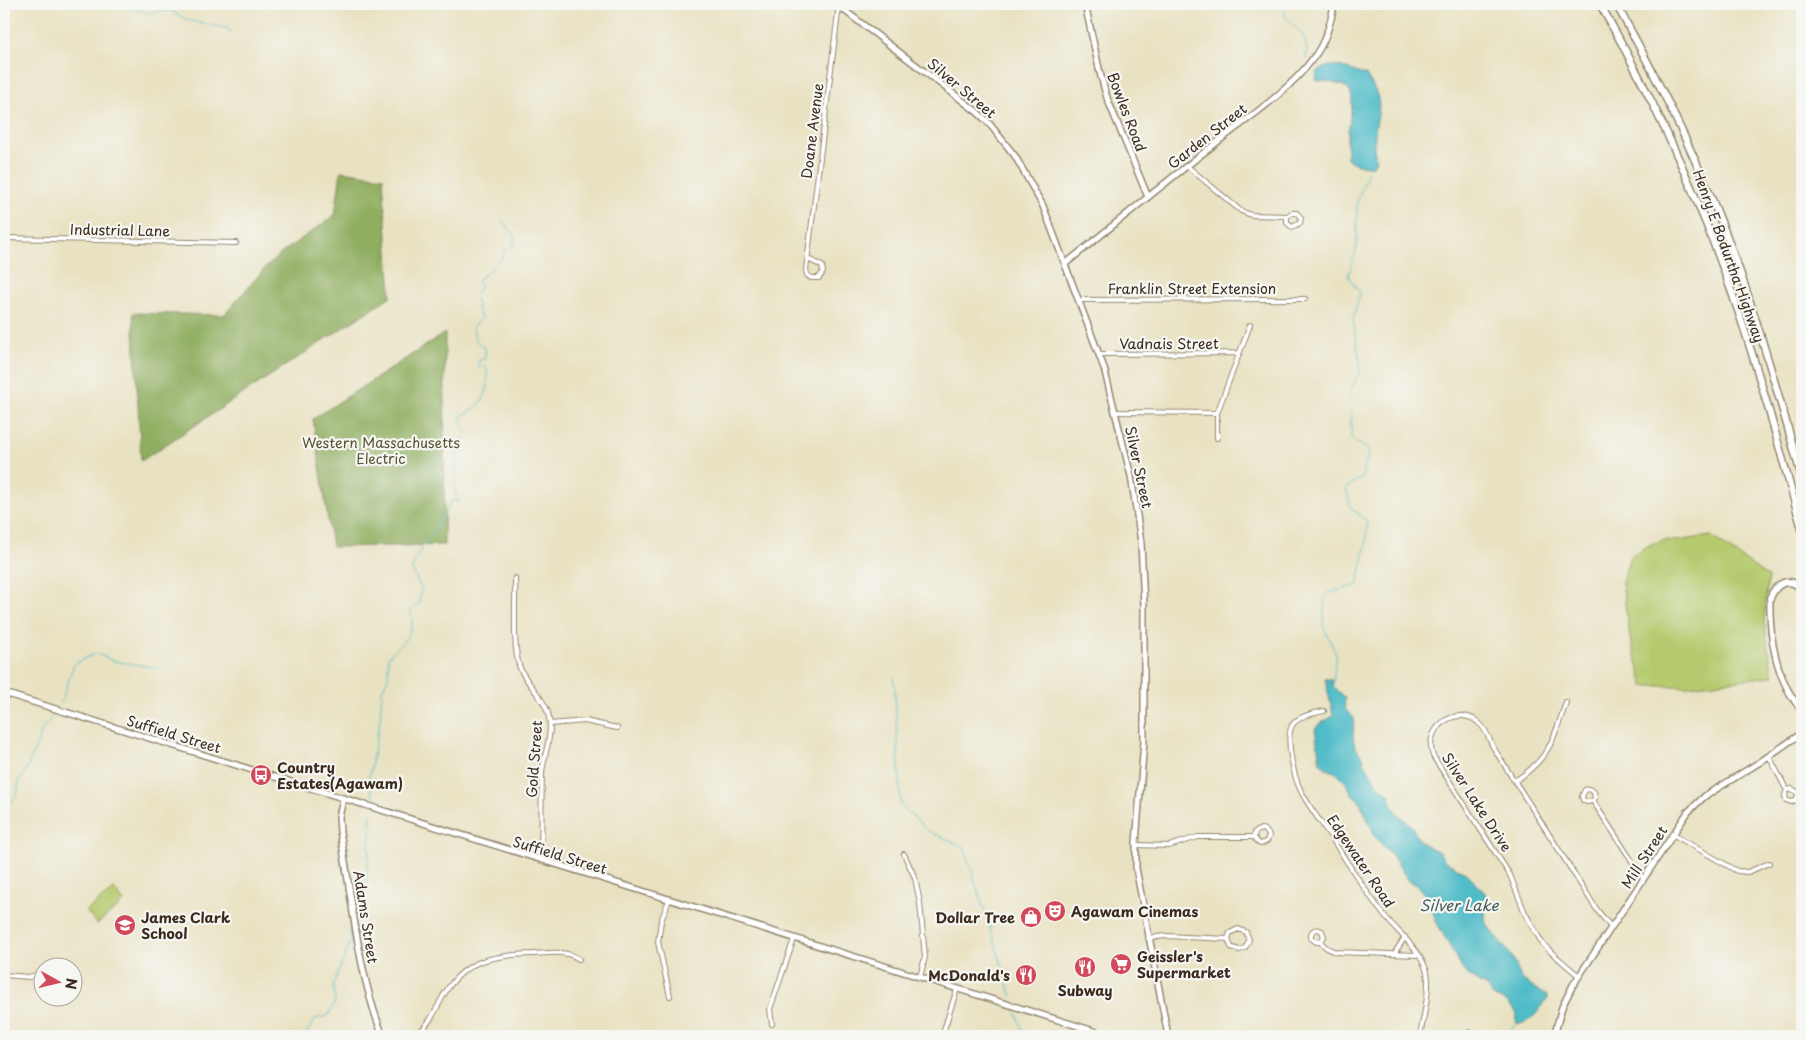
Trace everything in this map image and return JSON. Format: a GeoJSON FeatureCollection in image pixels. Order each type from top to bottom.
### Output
{"type":"FeatureCollection","features":[{"type":"Feature","properties":{"kind":"highway","name":"Henry E Bodurtha Highway"},"geometry":{"type":"LineString","coordinates":[[1599,4],[1621,41],[1679,158],[1722,265],[1754,361],[1802,529]]}},
{"type":"Feature","properties":{"kind":"highway","name":"Henry E Bodurtha Highway"},"geometry":{"type":"LineString","coordinates":[[1617,5],[1668,102],[1718,215],[1760,332],[1802,478]]}},
{"type":"Feature","properties":{"kind":"highway"},"geometry":{"type":"LineString","coordinates":[[1770,598],[1776,586],[1784,582],[1793,582],[1802,588]]}},
{"type":"Feature","properties":{"kind":"street","name":"Bowles Road"},"geometry":{"type":"LineString","coordinates":[[1085,4],[1107,98],[1148,197]]}},
{"type":"Feature","properties":{"kind":"street","name":"Garden Street"},"geometry":{"type":"LineString","coordinates":[[1065,264],[1262,107],[1306,68],[1325,38],[1334,4]]}},
{"type":"Feature","properties":{"kind":"street","name":"Doane Avenue"},"geometry":{"type":"LineString","coordinates":[[808,259],[822,266],[823,272],[819,278],[813,279],[807,275],[808,259],[838,5]]}},
{"type":"Feature","properties":{"kind":"street","name":"Silver Street"},"geometry":{"type":"LineString","coordinates":[[838,5],[988,122],[1015,156],[1033,185],[1043,206],[1100,354],[1133,486],[1142,554],[1144,741],[1136,845],[1138,882],[1168,1036]]}},
{"type":"Feature","properties":{"kind":"street"},"geometry":{"type":"LineString","coordinates":[[1802,120],[1799,126],[1802,131]]}},
{"type":"Feature","properties":{"kind":"street"},"geometry":{"type":"LineString","coordinates":[[1188,166],[1241,211],[1251,215],[1287,216]]}},
{"type":"Feature","properties":{"kind":"street","name":"Industrial Lane"},"geometry":{"type":"LineString","coordinates":[[4,238],[236,243]]}},
{"type":"Feature","properties":{"kind":"street","name":"Franklin Street Extension"},"geometry":{"type":"LineString","coordinates":[[1079,300],[1305,298]]}},
{"type":"Feature","properties":{"kind":"street"},"geometry":{"type":"LineString","coordinates":[[1217,438],[1217,413],[1250,325]]}},
{"type":"Feature","properties":{"kind":"street","name":"Vadnais Street"},"geometry":{"type":"LineString","coordinates":[[1100,354],[1239,354]]}},
{"type":"Feature","properties":{"kind":"street"},"geometry":{"type":"LineString","coordinates":[[1116,412],[1217,413]]}},
{"type":"Feature","properties":{"kind":"street","name":"Gold Street"},"geometry":{"type":"LineString","coordinates":[[515,578],[518,663],[526,681],[544,703],[550,724],[550,737],[542,772],[541,860]]}},
{"type":"Feature","properties":{"kind":"street"},"geometry":{"type":"LineString","coordinates":[[1770,598],[1770,626],[1775,658],[1789,692],[1802,711]]}},
{"type":"Feature","properties":{"kind":"street","name":"Suffield Street"},"geometry":{"type":"LineString","coordinates":[[4,693],[1110,1036]]}},
{"type":"Feature","properties":{"kind":"street"},"geometry":{"type":"LineString","coordinates":[[1515,781],[1531,770],[1546,753],[1556,732],[1566,702]]}},
{"type":"Feature","properties":{"kind":"street","name":"Edgewater Road"},"geometry":{"type":"LineString","coordinates":[[1324,711],[1301,717],[1293,724],[1290,730],[1289,743],[1299,785],[1305,798],[1368,894],[1386,918],[1405,937],[1425,967],[1428,978],[1420,1036]]}},
{"type":"Feature","properties":{"kind":"street","name":"Silver Lake Drive"},"geometry":{"type":"LineString","coordinates":[[1579,976],[1556,958],[1542,943],[1525,913],[1510,874],[1436,760],[1431,746],[1432,736],[1436,728],[1444,721],[1458,716],[1467,717],[1483,727],[1494,749],[1597,910],[1611,927]]}},
{"type":"Feature","properties":{"kind":"street"},"geometry":{"type":"LineString","coordinates":[[550,724],[585,721],[617,728]]}},
{"type":"Feature","properties":{"kind":"street","name":"Mill Street"},"geometry":{"type":"LineString","coordinates":[[1554,1036],[1562,1007],[1579,976],[1688,812],[1705,796],[1769,756],[1802,732]]}},
{"type":"Feature","properties":{"kind":"street"},"geometry":{"type":"LineString","coordinates":[[1769,756],[1787,790]]}},
{"type":"Feature","properties":{"kind":"street","name":"Adams Street"},"geometry":{"type":"LineString","coordinates":[[343,799],[339,817],[340,832],[363,967],[372,1005],[383,1036]]}},
{"type":"Feature","properties":{"kind":"street"},"geometry":{"type":"LineString","coordinates":[[1593,801],[1643,878]]}},
{"type":"Feature","properties":{"kind":"street"},"geometry":{"type":"LineString","coordinates":[[1672,834],[1737,871],[1748,872],[1769,863]]}},
{"type":"Feature","properties":{"kind":"street"},"geometry":{"type":"LineString","coordinates":[[1136,845],[1169,846],[1198,837],[1254,837]]}},
{"type":"Feature","properties":{"kind":"street"},"geometry":{"type":"LineString","coordinates":[[904,854],[916,880],[920,903],[925,951],[920,978]]}},
{"type":"Feature","properties":{"kind":"street"},"geometry":{"type":"LineString","coordinates":[[669,900],[661,921],[658,942],[670,996]]}},
{"type":"Feature","properties":{"kind":"street"},"geometry":{"type":"LineString","coordinates":[[1238,929],[1246,932],[1249,938],[1247,946],[1239,950],[1231,947],[1228,939],[1230,933],[1238,929]]}},
{"type":"Feature","properties":{"kind":"street"},"geometry":{"type":"LineString","coordinates":[[1148,938],[1166,936],[1228,939]]}},
{"type":"Feature","properties":{"kind":"street"},"geometry":{"type":"LineString","coordinates":[[1394,954],[1405,937]]}},
{"type":"Feature","properties":{"kind":"street"},"geometry":{"type":"LineString","coordinates":[[772,1024],[770,1009],[794,939]]}},
{"type":"Feature","properties":{"kind":"street"},"geometry":{"type":"LineString","coordinates":[[1320,942],[1327,948],[1340,953],[1418,955]]}},
{"type":"Feature","properties":{"kind":"street"},"geometry":{"type":"LineString","coordinates":[[414,1036],[428,1023],[445,993],[457,977],[480,961],[507,954],[550,953],[570,953],[579,959]]}},
{"type":"Feature","properties":{"kind":"street"},"geometry":{"type":"LineString","coordinates":[[4,975],[32,976]]}},
{"type":"Feature","properties":{"kind":"street"},"geometry":{"type":"LineString","coordinates":[[942,1036],[957,989]]}},
{"type":"Feature","properties":{"kind":"street"},"geometry":{"type":"LineString","coordinates":[[1462,1036],[1468,1032],[1476,1036]]}},
{"type":"Feature","properties":{"kind":"green space"},"geometry":{"type":"Polygon","coordinates":[[[341,171],[383,177],[391,296],[141,461],[133,313],[224,315],[265,268],[284,251],[335,215],[341,171]]]}},
{"type":"Feature","properties":{"kind":"green space","name":"Western Massachusetts Electric"},"geometry":{"type":"Polygon","coordinates":[[[445,333],[444,545],[332,547],[313,419],[445,333]]]}},
{"type":"Feature","properties":{"kind":"green space"},"geometry":{"type":"Polygon","coordinates":[[[1711,536],[1768,577],[1764,622],[1773,676],[1688,686],[1644,686],[1630,638],[1622,582],[1630,556],[1653,543],[1665,540],[1677,541],[1711,536]]]}},
{"type":"Feature","properties":{"kind":"green space"},"geometry":{"type":"Polygon","coordinates":[[[114,889],[124,902],[97,924],[86,911],[114,889]]]}},
{"type":"Feature","properties":{"kind":"water"},"geometry":{"type":"Polygon","coordinates":[[[1328,66],[1339,66],[1366,74],[1375,90],[1379,110],[1374,145],[1376,159],[1373,166],[1366,166],[1347,159],[1351,94],[1342,85],[1316,80],[1317,72],[1328,66]]]}},
{"type":"Feature","properties":{"kind":"water","name":"Silver Lake"},"geometry":{"type":"Polygon","coordinates":[[[1325,679],[1331,679],[1333,687],[1345,698],[1345,708],[1354,718],[1353,735],[1357,750],[1363,757],[1377,784],[1389,794],[1393,807],[1411,825],[1420,842],[1439,852],[1445,861],[1467,873],[1485,893],[1487,899],[1486,923],[1513,958],[1521,978],[1532,987],[1547,995],[1547,1000],[1535,1015],[1527,1021],[1518,1024],[1516,1022],[1517,1014],[1508,1003],[1493,996],[1487,987],[1468,976],[1461,967],[1436,921],[1429,900],[1417,885],[1409,881],[1391,854],[1376,838],[1359,800],[1353,795],[1346,783],[1320,762],[1315,729],[1333,714],[1325,679]]]}},
{"type":"Feature","properties":{"kind":"waterway"},"geometry":{"type":"LineString","coordinates":[[75,4],[89,7],[98,4]]}},
{"type":"Feature","properties":{"kind":"waterway"},"geometry":{"type":"LineString","coordinates":[[121,4],[149,13],[169,10],[187,20],[226,28],[231,32]]}},
{"type":"Feature","properties":{"kind":"waterway"},"geometry":{"type":"LineString","coordinates":[[1283,4],[1286,18],[1303,35],[1307,49],[1306,59]]}},
{"type":"Feature","properties":{"kind":"waterway"},"geometry":{"type":"LineString","coordinates":[[1333,687],[1336,654],[1323,626],[1325,594],[1358,585],[1366,543],[1367,521],[1351,508],[1346,488],[1362,478],[1369,450],[1352,440],[1350,392],[1361,368],[1353,320],[1360,293],[1348,276],[1357,247],[1357,202],[1368,171]]}},
{"type":"Feature","properties":{"kind":"waterway"},"geometry":{"type":"LineString","coordinates":[[475,294],[481,287],[477,281],[502,258],[505,250],[514,245],[514,234],[502,221]]}},
{"type":"Feature","properties":{"kind":"waterway"},"geometry":{"type":"LineString","coordinates":[[374,798],[368,783],[380,719],[382,690],[388,678],[388,657],[408,636],[412,624],[410,609],[419,604],[421,588],[412,569],[420,551],[451,501],[459,502],[455,493],[457,443],[467,437],[461,416],[476,407],[487,390],[486,366],[478,367],[479,360],[485,359],[485,348],[475,340],[473,326],[481,319],[475,299]]}},
{"type":"Feature","properties":{"kind":"waterway"},"geometry":{"type":"LineString","coordinates":[[61,703],[74,664],[96,653],[113,661],[158,668]]}},
{"type":"Feature","properties":{"kind":"waterway"},"geometry":{"type":"LineString","coordinates":[[894,678],[901,805],[928,831],[964,847],[1012,997]]}},
{"type":"Feature","properties":{"kind":"waterway"},"geometry":{"type":"LineString","coordinates":[[4,806],[17,797],[19,779],[24,776],[43,728],[53,716]]}},
{"type":"Feature","properties":{"kind":"waterway"},"geometry":{"type":"LineString","coordinates":[[359,920],[364,918],[365,911],[363,906],[369,856],[371,814]]}},
{"type":"Feature","properties":{"kind":"waterway"},"geometry":{"type":"LineString","coordinates":[[302,1036],[308,1031],[315,1019],[328,1016],[335,1002],[333,985],[351,940],[349,930],[351,925]]}},
{"type":"Feature","properties":{"kind":"waterway"},"geometry":{"type":"LineString","coordinates":[[1016,1013],[1025,1036]]}},
{"type":"Feature","properties":{"kind":"waterway"},"geometry":{"type":"LineString","coordinates":[[1507,1036],[1517,1022]]}},
{"type":"Feature","properties":{"kind":"place","name":"Country Estates(Agawam)"},"geometry":{"type":"Point","coordinates":[261,775]}},
{"type":"Feature","properties":{"kind":"place","name":"Agawam Cinemas"},"geometry":{"type":"Point","coordinates":[1055,911]}},
{"type":"Feature","properties":{"kind":"place","name":"Dollar Tree"},"geometry":{"type":"Point","coordinates":[1031,917]}},
{"type":"Feature","properties":{"kind":"place","name":"James Clark School"},"geometry":{"type":"Point","coordinates":[125,925]}},
{"type":"Feature","properties":{"kind":"place","name":"Geissler's Supermarket"},"geometry":{"type":"Point","coordinates":[1121,964]}},
{"type":"Feature","properties":{"kind":"place","name":"Subway"},"geometry":{"type":"Point","coordinates":[1085,967]}},
{"type":"Feature","properties":{"kind":"place","name":"McDonald's"},"geometry":{"type":"Point","coordinates":[1026,975]}}]}
